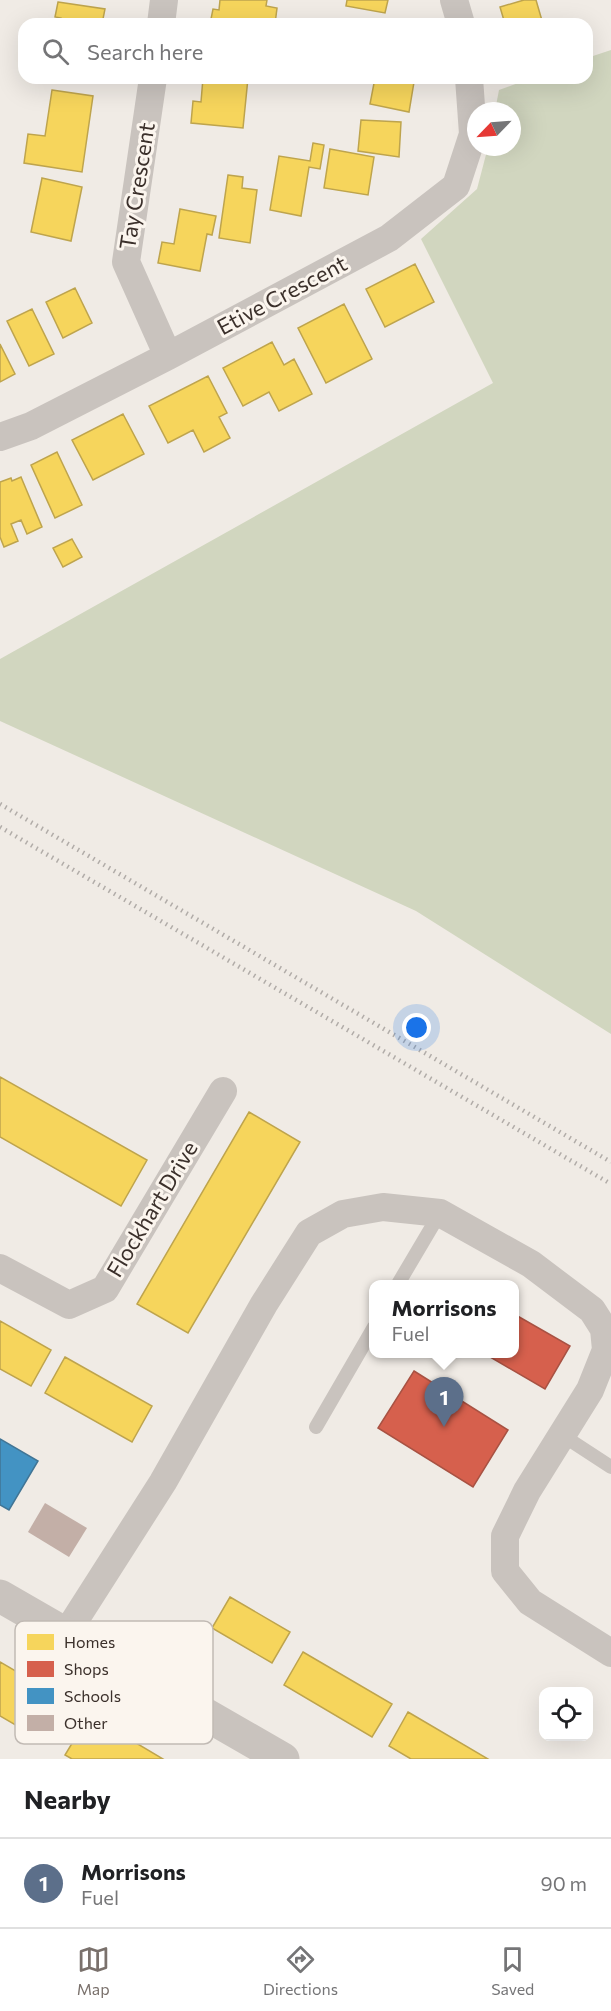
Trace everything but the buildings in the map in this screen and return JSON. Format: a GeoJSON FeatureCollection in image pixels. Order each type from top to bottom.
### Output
{"type":"FeatureCollection","features":[{"type":"Feature","properties":{"kind":"street"},"geometry":{"type":"LineString","coordinates":[[162,18],[164,0]]}},
{"type":"Feature","properties":{"kind":"street"},"geometry":{"type":"LineString","coordinates":[[454,0],[459,18]]}},
{"type":"Feature","properties":{"kind":"street","name":"Tay Crescent"},"geometry":{"type":"LineString","coordinates":[[152,84],[126,262],[168,356]]}},
{"type":"Feature","properties":{"kind":"street","name":"Etive Crescent"},"geometry":{"type":"LineString","coordinates":[[0,437],[31,426],[390,238],[456,186],[473,134],[469,84]]}},
{"type":"Feature","properties":{"kind":"street","name":"Flockhart Drive"},"geometry":{"type":"LineString","coordinates":[[0,1268],[69,1305],[105,1289],[223,1091]]}},
{"type":"Feature","properties":{"kind":"street"},"geometry":{"type":"LineString","coordinates":[[74,1621],[163,1482],[264,1304],[309,1233],[343,1214],[383,1207],[440,1212],[531,1264],[592,1310],[604,1329],[606,1350],[590,1390],[527,1491],[505,1536],[506,1571],[530,1602],[611,1653]]}},
{"type":"Feature","properties":{"kind":"street"},"geometry":{"type":"LineString","coordinates":[[0,1596],[43,1621]]}},
{"type":"Feature","properties":{"kind":"street"},"geometry":{"type":"LineString","coordinates":[[213,1719],[283,1759]]}},
{"type":"Feature","properties":{"kind":"lane"},"geometry":{"type":"LineString","coordinates":[[400,1280],[440,1212]]}},
{"type":"Feature","properties":{"kind":"lane"},"geometry":{"type":"LineString","coordinates":[[316,1427],[369,1336]]}},
{"type":"Feature","properties":{"kind":"lane"},"geometry":{"type":"LineString","coordinates":[[562,1435],[611,1467]]}},
{"type":"Feature","properties":{"kind":"green space"},"geometry":{"type":"Polygon","coordinates":[[[611,50],[611,1034],[416,911],[0,721],[0,659],[493,383],[421,239],[477,189],[486,156],[521,156],[521,102],[497,102],[499,90],[516,84],[593,84],[593,56],[611,50]]]}},
{"type":"Feature","properties":{"kind":"railway"},"geometry":{"type":"LineString","coordinates":[[0,804],[611,1162]]}},
{"type":"Feature","properties":{"kind":"railway"},"geometry":{"type":"LineString","coordinates":[[0,827],[611,1184]]}},
{"type":"Feature","properties":{"kind":"place","name":"Morrisons"},"geometry":{"type":"Point","coordinates":[444,1427]}}]}
